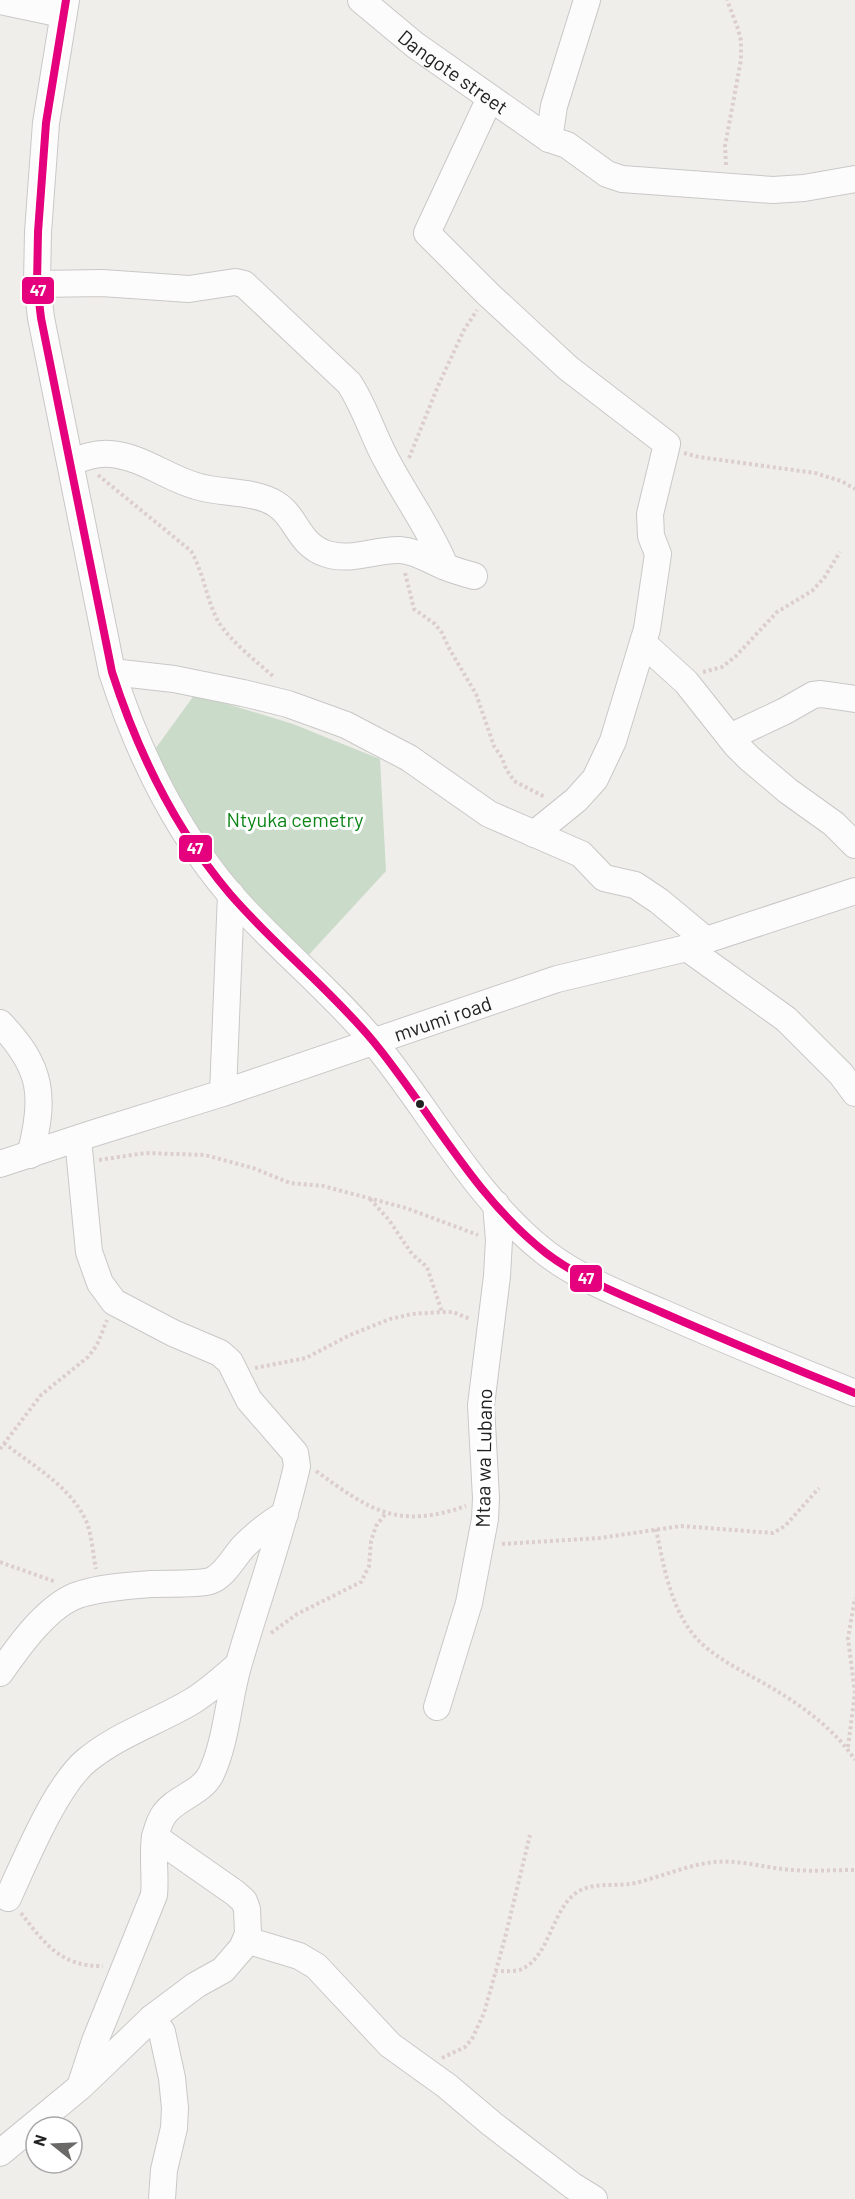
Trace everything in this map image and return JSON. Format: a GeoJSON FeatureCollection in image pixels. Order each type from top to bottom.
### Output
{"type":"FeatureCollection","features":[{"type":"Feature","properties":{"kind":"street","name":"Dangote street"},"geometry":{"type":"LineString","coordinates":[[360,0],[415,45],[490,98],[549,139],[567,145],[607,174],[622,178],[773,190],[804,188],[855,179]]}},
{"type":"Feature","properties":{"kind":"street"},"geometry":{"type":"LineString","coordinates":[[549,139],[554,106],[586,0]]}},
{"type":"Feature","properties":{"kind":"street"},"geometry":{"type":"LineString","coordinates":[[0,2],[64,7],[46,123],[38,232],[37,284],[41,318],[77,460],[112,672],[127,718],[157,785],[193,844],[231,894],[373,1041],[455,1152],[496,1204],[527,1237],[548,1254],[603,1286],[756,1353],[855,1393]]}},
{"type":"Feature","properties":{"kind":"street"},"geometry":{"type":"LineString","coordinates":[[490,98],[427,233],[489,295],[568,368],[667,444],[650,514],[651,536],[658,554],[655,583],[643,643],[630,690],[606,758],[595,779],[576,800],[534,834]]}},
{"type":"Feature","properties":{"kind":"street"},"geometry":{"type":"LineString","coordinates":[[37,284],[102,283],[189,289],[234,282],[244,284],[349,382],[358,395],[399,483],[435,543],[445,567]]}},
{"type":"Feature","properties":{"kind":"street"},"geometry":{"type":"LineString","coordinates":[[77,460],[112,454],[128,457],[195,486],[268,500],[277,504],[284,511],[308,543],[326,554],[346,556],[400,550],[421,555],[445,567],[474,576]]}},
{"type":"Feature","properties":{"kind":"street"},"geometry":{"type":"LineString","coordinates":[[643,643],[678,673],[730,737],[766,773],[834,824],[855,845]]}},
{"type":"Feature","properties":{"kind":"street"},"geometry":{"type":"LineString","coordinates":[[112,672],[220,688],[288,704],[325,716],[395,750],[489,814],[582,854],[604,878],[635,885],[659,901],[697,944],[786,1019],[841,1074],[855,1093]]}},
{"type":"Feature","properties":{"kind":"street"},"geometry":{"type":"LineString","coordinates":[[730,737],[813,695],[855,699]]}},
{"type":"Feature","properties":{"kind":"street","name":"mvumi road"},"geometry":{"type":"LineString","coordinates":[[0,1164],[30,1155],[79,1152],[224,1093],[557,979],[697,944],[855,891]]}},
{"type":"Feature","properties":{"kind":"street"},"geometry":{"type":"LineString","coordinates":[[224,1093],[231,894]]}},
{"type":"Feature","properties":{"kind":"street"},"geometry":{"type":"LineString","coordinates":[[0,1023],[24,1051],[38,1087],[36,1135],[30,1155]]}},
{"type":"Feature","properties":{"kind":"street"},"geometry":{"type":"LineString","coordinates":[[79,1152],[89,1252],[100,1283],[114,1302],[173,1333],[220,1353],[230,1362],[249,1400],[295,1453],[297,1466],[273,1557],[238,1665],[217,1758],[210,1777],[168,1810],[162,1818],[153,1848],[156,1876],[154,1894],[95,2041],[80,2086]]}},
{"type":"Feature","properties":{"kind":"street","name":"Mtaa wa Lubano"},"geometry":{"type":"LineString","coordinates":[[437,1707],[469,1603],[486,1498],[482,1405],[497,1276],[496,1204]]}},
{"type":"Feature","properties":{"kind":"street"},"geometry":{"type":"LineString","coordinates":[[0,1673],[40,1623],[63,1602],[90,1592],[208,1581],[218,1576],[243,1547],[266,1526],[285,1514]]}},
{"type":"Feature","properties":{"kind":"street"},"geometry":{"type":"LineString","coordinates":[[8,1898],[70,1777],[86,1761],[108,1745],[137,1728],[193,1702],[238,1665]]}},
{"type":"Feature","properties":{"kind":"street"},"geometry":{"type":"LineString","coordinates":[[0,2153],[80,2086],[152,2018],[196,1985],[223,1970],[246,1940],[249,1922],[248,1909],[244,1901],[155,1837]]}},
{"type":"Feature","properties":{"kind":"street"},"geometry":{"type":"LineString","coordinates":[[246,1940],[298,1956],[316,1966],[390,2045],[573,2186],[594,2199]]}},
{"type":"Feature","properties":{"kind":"street"},"geometry":{"type":"LineString","coordinates":[[152,2018],[162,2032],[172,2078],[175,2108],[173,2137],[164,2170],[162,2199]]}},
{"type":"Feature","properties":{"kind":"path"},"geometry":{"type":"LineString","coordinates":[[727,0],[740,35],[741,60],[725,146],[727,186]]}},
{"type":"Feature","properties":{"kind":"path"},"geometry":{"type":"LineString","coordinates":[[399,483],[464,330],[489,295]]}},
{"type":"Feature","properties":{"kind":"path"},"geometry":{"type":"LineString","coordinates":[[667,444],[680,452],[699,458],[822,475],[841,481],[855,489]]}},
{"type":"Feature","properties":{"kind":"path"},"geometry":{"type":"LineString","coordinates":[[77,460],[191,551],[199,565],[213,610],[220,623],[234,640],[279,681]]}},
{"type":"Feature","properties":{"kind":"path"},"geometry":{"type":"LineString","coordinates":[[400,550],[414,609],[435,624],[442,633],[476,694],[494,746],[506,769],[514,781],[563,809]]}},
{"type":"Feature","properties":{"kind":"path"},"geometry":{"type":"LineString","coordinates":[[678,673],[702,672],[722,667],[736,656],[777,612],[812,591],[824,578],[840,552]]}},
{"type":"Feature","properties":{"kind":"path"},"geometry":{"type":"LineString","coordinates":[[79,1152],[109,1157],[145,1153],[205,1155],[253,1168],[290,1183],[323,1186],[369,1197],[498,1240]]}},
{"type":"Feature","properties":{"kind":"path"},"geometry":{"type":"LineString","coordinates":[[369,1197],[389,1220],[412,1254],[427,1267],[442,1312]]}},
{"type":"Feature","properties":{"kind":"path"},"geometry":{"type":"LineString","coordinates":[[0,1449],[41,1395],[88,1357],[97,1345],[114,1302]]}},
{"type":"Feature","properties":{"kind":"path"},"geometry":{"type":"LineString","coordinates":[[236,1378],[257,1367],[306,1358],[359,1331],[390,1319],[412,1314],[442,1312],[458,1314],[490,1328]]}},
{"type":"Feature","properties":{"kind":"path"},"geometry":{"type":"LineString","coordinates":[[0,1562],[90,1592],[87,1524],[76,1504],[55,1480],[4,1443]]}},
{"type":"Feature","properties":{"kind":"path"},"geometry":{"type":"LineString","coordinates":[[295,1453],[363,1504],[386,1513],[409,1516],[434,1515],[486,1498]]}},
{"type":"Feature","properties":{"kind":"path"},"geometry":{"type":"LineString","coordinates":[[480,1546],[600,1538],[681,1526],[773,1533],[785,1526],[819,1488]]}},
{"type":"Feature","properties":{"kind":"path"},"geometry":{"type":"LineString","coordinates":[[267,1637],[297,1614],[361,1582],[369,1566],[371,1541],[376,1526],[386,1513]]}},
{"type":"Feature","properties":{"kind":"path"},"geometry":{"type":"LineString","coordinates":[[656,1529],[666,1578],[683,1617],[699,1641],[722,1660],[796,1704],[834,1734],[848,1748],[855,1760]]}},
{"type":"Feature","properties":{"kind":"path"},"geometry":{"type":"LineString","coordinates":[[848,1748],[855,1694],[848,1638],[855,1598]]}},
{"type":"Feature","properties":{"kind":"path"},"geometry":{"type":"LineString","coordinates":[[420,2067],[456,2052],[472,2039],[484,2013],[506,1938],[530,1835]]}},
{"type":"Feature","properties":{"kind":"path"},"geometry":{"type":"LineString","coordinates":[[495,1971],[522,1969],[534,1960],[566,1904],[579,1891],[595,1885],[618,1886],[637,1883],[662,1874],[713,1862],[732,1862],[784,1869],[855,1870]]}},
{"type":"Feature","properties":{"kind":"path"},"geometry":{"type":"LineString","coordinates":[[8,1898],[37,1936],[69,1961],[86,1966],[127,1962]]}},
{"type":"Feature","properties":{"kind":"green space","name":"Ntyuka cemetry"},"geometry":{"type":"Polygon","coordinates":[[[195,694],[293,724],[380,759],[386,871],[306,958],[236,892],[153,752],[195,694]]]}},
{"type":"Feature","properties":{"kind":"transit line","name":"47"},"geometry":{"type":"LineString","coordinates":[[66,0],[46,123],[38,232],[37,284],[41,318],[112,672],[146,761],[175,817],[230,894],[373,1041],[475,1180],[520,1231],[546,1253],[587,1279],[855,1393]]}}]}
